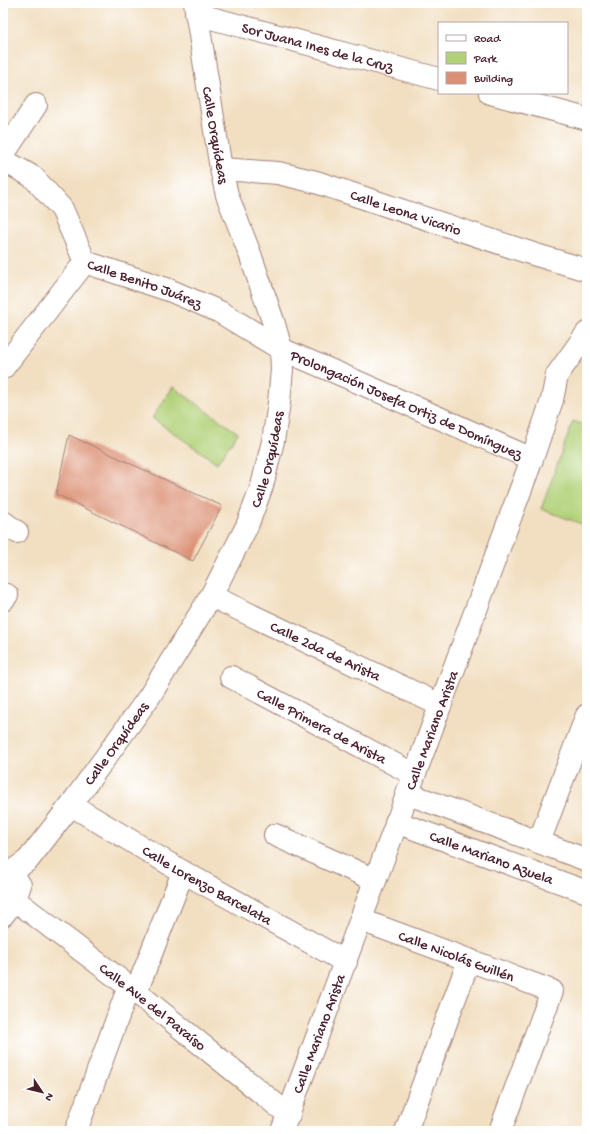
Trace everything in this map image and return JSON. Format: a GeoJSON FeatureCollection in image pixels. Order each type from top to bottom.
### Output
{"type":"FeatureCollection","features":[{"type":"Feature","properties":{"kind":"street","name":"Sor Juana Ines de la Cruz"},"geometry":{"type":"LineString","coordinates":[[196,8],[438,79]]}},
{"type":"Feature","properties":{"kind":"street","name":"Calle Orquídeas"},"geometry":{"type":"LineString","coordinates":[[7,901],[28,860],[71,805],[149,697],[211,596],[247,526],[262,486],[273,441],[279,403],[282,369],[281,349],[250,254],[227,194],[221,169],[196,8]]}},
{"type":"Feature","properties":{"kind":"street"},"geometry":{"type":"LineString","coordinates":[[494,94],[587,119]]}},
{"type":"Feature","properties":{"kind":"street"},"geometry":{"type":"LineString","coordinates":[[3,155],[36,105]]}},
{"type":"Feature","properties":{"kind":"street","name":"Calle Benito Juárez"},"geometry":{"type":"LineString","coordinates":[[3,160],[33,177],[62,209],[85,262],[169,290],[220,312],[281,349]]}},
{"type":"Feature","properties":{"kind":"street","name":"Calle Leona Vicario"},"geometry":{"type":"LineString","coordinates":[[221,169],[278,173],[316,182],[533,254],[587,270]]}},
{"type":"Feature","properties":{"kind":"street"},"geometry":{"type":"LineString","coordinates":[[3,368],[85,262]]}},
{"type":"Feature","properties":{"kind":"street","name":"Calle Mariano Arista"},"geometry":{"type":"LineString","coordinates":[[285,1123],[532,459],[552,400],[557,375],[587,333]]}},
{"type":"Feature","properties":{"kind":"street","name":"Prolongación Josefa Ortiz de Domínguez"},"geometry":{"type":"LineString","coordinates":[[281,349],[532,459]]}},
{"type":"Feature","properties":{"kind":"street","name":"Calle 2da de Arista"},"geometry":{"type":"LineString","coordinates":[[211,596],[440,705]]}},
{"type":"Feature","properties":{"kind":"street","name":"Calle Primera de Arista"},"geometry":{"type":"LineString","coordinates":[[231,677],[410,784]]}},
{"type":"Feature","properties":{"kind":"street"},"geometry":{"type":"LineString","coordinates":[[540,842],[587,715]]}},
{"type":"Feature","properties":{"kind":"street","name":"Calle Mariano Azuela"},"geometry":{"type":"LineString","coordinates":[[410,784],[540,842],[587,860]]}},
{"type":"Feature","properties":{"kind":"street","name":"Calle Lorenzo Barcelata"},"geometry":{"type":"LineString","coordinates":[[71,805],[184,872],[346,962]]}},
{"type":"Feature","properties":{"kind":"street","name":"Calle Mariano Azuela"},"geometry":{"type":"LineString","coordinates":[[396,822],[587,892]]}},
{"type":"Feature","properties":{"kind":"street"},"geometry":{"type":"LineString","coordinates":[[275,834],[375,880]]}},
{"type":"Feature","properties":{"kind":"street","name":"Calle Orquídeas"},"geometry":{"type":"LineString","coordinates":[[3,878],[28,860]]}},
{"type":"Feature","properties":{"kind":"street"},"geometry":{"type":"LineString","coordinates":[[76,1131],[132,989],[184,872]]}},
{"type":"Feature","properties":{"kind":"street","name":"Calle Ave del Paraíso"},"geometry":{"type":"LineString","coordinates":[[7,901],[132,989],[285,1123]]}},
{"type":"Feature","properties":{"kind":"street","name":"Calle Nicolás Guillén"},"geometry":{"type":"LineString","coordinates":[[361,920],[552,992],[500,1131]]}},
{"type":"Feature","properties":{"kind":"street"},"geometry":{"type":"LineString","coordinates":[[406,1131],[469,960]]}},
{"type":"Feature","properties":{"kind":"green space"},"geometry":{"type":"Polygon","coordinates":[[[173,387],[238,433],[217,463],[152,418],[173,387]]]}},
{"type":"Feature","properties":{"kind":"green space"},"geometry":{"type":"Polygon","coordinates":[[[573,421],[587,426],[587,526],[541,509],[573,421]]]}},
{"type":"Feature","properties":{"kind":"building"},"geometry":{"type":"Polygon","coordinates":[[[69,435],[222,506],[193,561],[56,494],[69,435]]]}}]}
